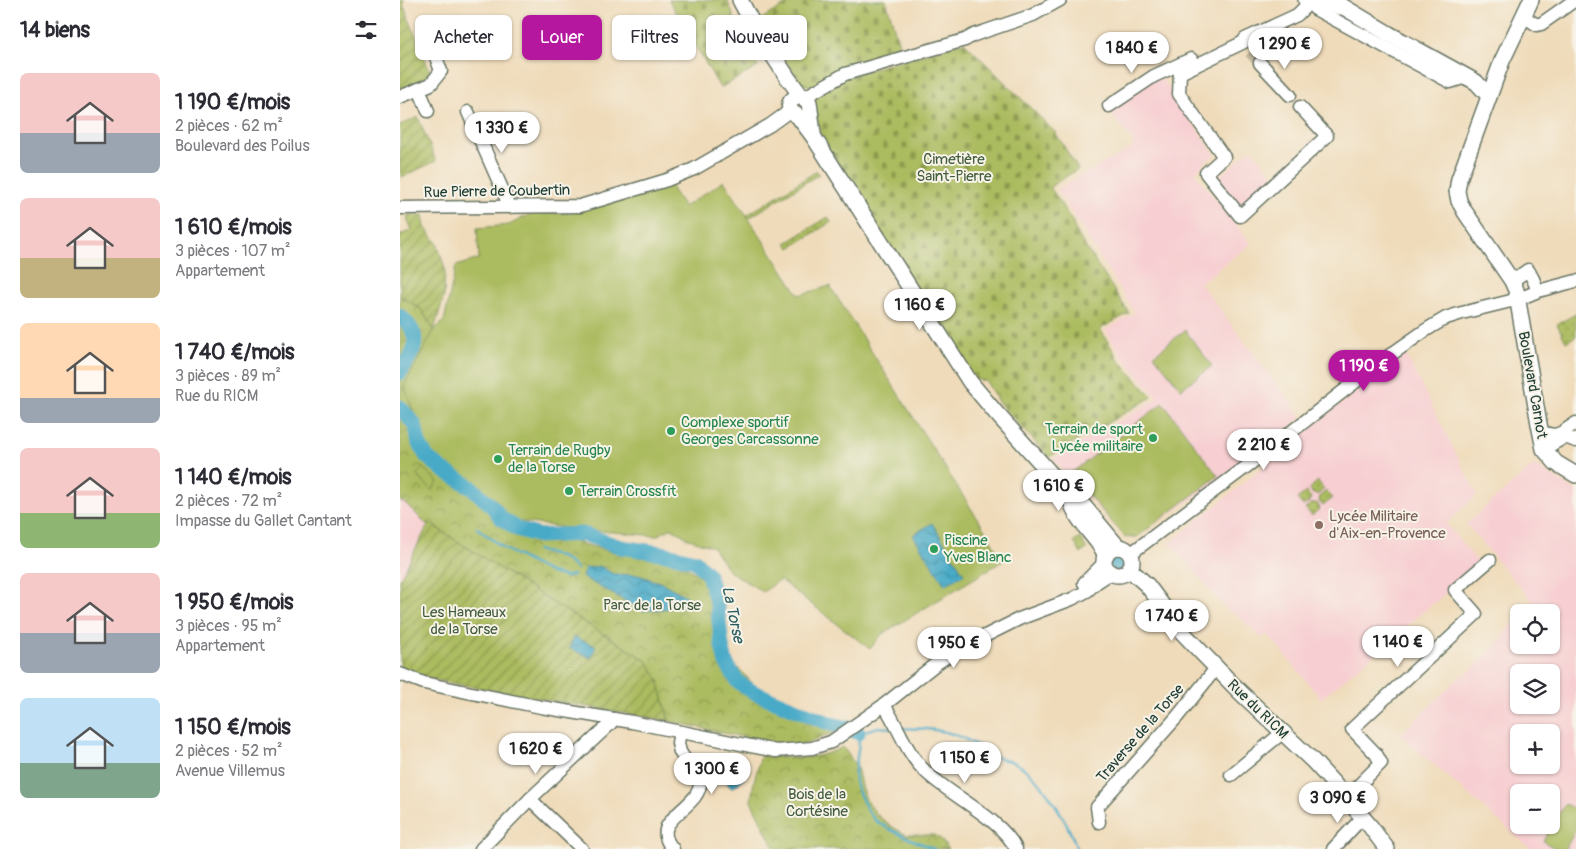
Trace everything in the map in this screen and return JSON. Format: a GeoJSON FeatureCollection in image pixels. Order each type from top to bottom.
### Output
{"type":"FeatureCollection","features":[{"type":"Feature","properties":{"kind":"main road","name":"Rue du RICM"},"geometry":{"type":"LineString","coordinates":[[740,0],[756,30],[788,78],[797,107],[813,136],[970,382],[1070,494],[1077,498],[1116,560],[1147,585],[1183,633],[1239,691],[1313,761],[1363,817],[1387,849]]}},
{"type":"Feature","properties":{"kind":"main road"},"geometry":{"type":"LineString","coordinates":[[1332,0],[1466,76],[1479,84],[1489,96]]}},
{"type":"Feature","properties":{"kind":"main road","name":"Boulevard Carnot"},"geometry":{"type":"LineString","coordinates":[[1531,0],[1502,61],[1468,152],[1457,191],[1459,201],[1465,212],[1512,281],[1519,299],[1544,449],[1556,463],[1576,475]]}},
{"type":"Feature","properties":{"kind":"main road"},"geometry":{"type":"LineString","coordinates":[[1312,2],[1325,2],[1348,10]]}},
{"type":"Feature","properties":{"kind":"main road"},"geometry":{"type":"LineString","coordinates":[[1466,76],[1477,76],[1485,73],[1502,61]]}},
{"type":"Feature","properties":{"kind":"street","name":"Rue Pierre de Coubertin"},"geometry":{"type":"LineString","coordinates":[[400,208],[580,206],[667,180],[694,169],[723,153],[797,107],[810,94],[845,74],[965,40],[974,35],[1036,14],[1060,0]]}},
{"type":"Feature","properties":{"kind":"street"},"geometry":{"type":"LineString","coordinates":[[1523,16],[1536,25],[1541,24],[1575,0]]}},
{"type":"Feature","properties":{"kind":"street"},"geometry":{"type":"LineString","coordinates":[[1300,107],[1327,136],[1240,216],[1206,173],[1224,157],[1179,94],[1180,73],[1246,44],[1297,15],[1312,2],[1315,9],[1450,82],[1466,76]]}},
{"type":"Feature","properties":{"kind":"street"},"geometry":{"type":"LineString","coordinates":[[1109,106],[1170,67],[1238,39],[1246,44]]}},
{"type":"Feature","properties":{"kind":"street"},"geometry":{"type":"LineString","coordinates":[[400,97],[431,84],[441,71],[437,60]]}},
{"type":"Feature","properties":{"kind":"street"},"geometry":{"type":"LineString","coordinates":[[1260,63],[1290,96]]}},
{"type":"Feature","properties":{"kind":"street"},"geometry":{"type":"LineString","coordinates":[[419,89],[428,111]]}},
{"type":"Feature","properties":{"kind":"street"},"geometry":{"type":"LineString","coordinates":[[468,112],[510,207]]}},
{"type":"Feature","properties":{"kind":"street"},"geometry":{"type":"LineString","coordinates":[[1512,281],[1528,270],[1538,291]]}},
{"type":"Feature","properties":{"kind":"street"},"geometry":{"type":"LineString","coordinates":[[402,678],[541,707],[614,719],[776,751],[819,747],[846,732],[937,663],[956,651],[1032,614],[1072,599],[1087,591],[1116,560],[1250,464],[1409,341],[1446,318],[1519,299],[1538,291],[1576,281]]}},
{"type":"Feature","properties":{"kind":"street"},"geometry":{"type":"LineString","coordinates":[[1540,431],[1554,436],[1576,423]]}},
{"type":"Feature","properties":{"kind":"street"},"geometry":{"type":"LineString","coordinates":[[1544,449],[1565,437],[1576,441]]}},
{"type":"Feature","properties":{"kind":"street"},"geometry":{"type":"LineString","coordinates":[[1346,798],[1381,763],[1376,754],[1352,729],[1476,614],[1455,590],[1490,560]]}},
{"type":"Feature","properties":{"kind":"street","name":"Traverse de la Torse"},"geometry":{"type":"LineString","coordinates":[[1099,822],[1097,807],[1177,717],[1217,668]]}},
{"type":"Feature","properties":{"kind":"street"},"geometry":{"type":"LineString","coordinates":[[884,705],[914,760],[926,773],[995,824],[1006,834],[1016,849]]}},
{"type":"Feature","properties":{"kind":"street"},"geometry":{"type":"LineString","coordinates":[[488,847],[530,800],[614,719]]}},
{"type":"Feature","properties":{"kind":"street"},"geometry":{"type":"LineString","coordinates":[[673,849],[667,842],[665,830],[668,824],[694,797],[700,787],[700,782],[680,752],[678,744],[680,732]]}},
{"type":"Feature","properties":{"kind":"street"},"geometry":{"type":"LineString","coordinates":[[1231,776],[1282,732]]}},
{"type":"Feature","properties":{"kind":"street"},"geometry":{"type":"LineString","coordinates":[[530,800],[582,849]]}},
{"type":"Feature","properties":{"kind":"street"},"geometry":{"type":"LineString","coordinates":[[1333,849],[1363,817]]}},
{"type":"Feature","properties":{"kind":"shaded area"},"geometry":{"type":"Polygon","coordinates":[[[1162,75],[1162,79],[1215,155],[1206,161],[1195,173],[1251,244],[1200,283],[1302,418],[1220,479],[1137,537],[1125,537],[1053,459],[1158,398],[1123,358],[1105,330],[1135,313],[1057,189],[1132,148],[1134,143],[1111,113],[1113,106],[1162,75]]]}},
{"type":"Feature","properties":{"kind":"shaded area"},"geometry":{"type":"Polygon","coordinates":[[[1251,149],[1275,177],[1242,208],[1219,183],[1218,178],[1251,149]]]}},
{"type":"Feature","properties":{"kind":"shaded area","name":"Lycée Militaire d'Aix-en-Provence"},"geometry":{"type":"Polygon","coordinates":[[[1405,353],[1477,495],[1446,524],[1480,564],[1321,699],[1268,634],[1262,638],[1234,612],[1231,614],[1170,543],[1405,353]]]}},
{"type":"Feature","properties":{"kind":"shaded area"},"geometry":{"type":"Polygon","coordinates":[[[1534,465],[1576,491],[1576,849],[1531,849],[1514,834],[1560,834],[1560,784],[1510,784],[1510,831],[1400,735],[1464,673],[1466,675],[1504,637],[1502,635],[1510,627],[1510,654],[1560,654],[1560,604],[1532,604],[1533,602],[1466,524],[1534,465]]]}},
{"type":"Feature","properties":{"kind":"shaded area"},"geometry":{"type":"Polygon","coordinates":[[[400,501],[405,503],[427,525],[400,579],[400,501]]]}},
{"type":"Feature","properties":{"kind":"green space"},"geometry":{"type":"Polygon","coordinates":[[[400,0],[404,0],[403,4],[415,34],[415,60],[426,60],[432,76],[400,90],[400,0]]]}},
{"type":"Feature","properties":{"kind":"green space"},"geometry":{"type":"Polygon","coordinates":[[[669,0],[727,0],[733,15],[706,15],[706,60],[754,60],[758,67],[720,88],[696,47],[696,15],[678,15],[669,0]]]}},
{"type":"Feature","properties":{"kind":"green space"},"geometry":{"type":"Polygon","coordinates":[[[793,0],[886,0],[902,54],[814,86],[803,85],[785,60],[807,60],[807,15],[768,15],[793,0]]]}},
{"type":"Feature","properties":{"kind":"green space","name":"Cimetière Saint-Pierre"},"geometry":{"type":"Polygon","coordinates":[[[964,42],[1055,132],[1078,169],[1050,187],[1074,224],[1081,240],[1129,313],[1100,329],[1119,360],[1152,397],[1049,457],[998,402],[986,381],[974,379],[821,137],[813,96],[841,78],[964,42]]]}},
{"type":"Feature","properties":{"kind":"green space"},"geometry":{"type":"Polygon","coordinates":[[[418,117],[436,161],[402,177],[400,172],[400,125],[418,117]]]}},
{"type":"Feature","properties":{"kind":"green space"},"geometry":{"type":"Polygon","coordinates":[[[817,171],[819,174],[749,218],[747,215],[817,171]]]}},
{"type":"Feature","properties":{"kind":"green space","name":"Complexe sportif Georges Carcassonne"},"geometry":{"type":"Polygon","coordinates":[[[724,181],[799,295],[830,286],[1003,561],[882,634],[870,649],[780,580],[763,592],[729,571],[713,547],[689,539],[672,528],[656,536],[515,521],[427,449],[404,386],[434,330],[444,321],[456,266],[479,259],[477,228],[509,225],[532,213],[569,213],[623,200],[669,184],[684,207],[724,181]]]}},
{"type":"Feature","properties":{"kind":"green space"},"geometry":{"type":"Polygon","coordinates":[[[408,215],[423,215],[425,227],[437,243],[445,269],[444,296],[434,330],[421,309],[400,296],[400,235],[412,230],[407,218],[408,215]]]}},
{"type":"Feature","properties":{"kind":"green space"},"geometry":{"type":"Polygon","coordinates":[[[828,217],[831,222],[790,248],[786,243],[828,217]]]}},
{"type":"Feature","properties":{"kind":"green space","name":"Parc de la Torse"},"geometry":{"type":"Polygon","coordinates":[[[400,296],[421,309],[434,330],[404,386],[427,449],[515,521],[572,541],[617,553],[669,554],[713,586],[717,604],[721,650],[757,688],[837,721],[849,728],[820,737],[812,742],[794,745],[774,744],[669,721],[661,691],[647,661],[429,523],[427,525],[405,503],[400,501],[400,296]]]}},
{"type":"Feature","properties":{"kind":"green space"},"geometry":{"type":"Polygon","coordinates":[[[1576,314],[1576,336],[1566,342],[1557,324],[1576,314]]]}},
{"type":"Feature","properties":{"kind":"green space"},"geometry":{"type":"Polygon","coordinates":[[[1185,330],[1212,366],[1181,389],[1154,355],[1185,330]]]}},
{"type":"Feature","properties":{"kind":"green space","name":"Terrain de sport Lycée militaire"},"geometry":{"type":"Polygon","coordinates":[[[1163,403],[1218,476],[1137,537],[1125,537],[1070,474],[1163,403]]]}},
{"type":"Feature","properties":{"kind":"green space"},"geometry":{"type":"Polygon","coordinates":[[[423,468],[438,482],[432,490],[416,475],[423,468]]]}},
{"type":"Feature","properties":{"kind":"green space"},"geometry":{"type":"Polygon","coordinates":[[[1318,481],[1324,489],[1319,494],[1313,494],[1309,489],[1318,481]]]}},
{"type":"Feature","properties":{"kind":"green space"},"geometry":{"type":"Polygon","coordinates":[[[1326,491],[1333,498],[1323,506],[1319,502],[1320,496],[1326,491]]]}},
{"type":"Feature","properties":{"kind":"green space"},"geometry":{"type":"Polygon","coordinates":[[[1306,492],[1311,497],[1309,502],[1303,506],[1297,499],[1306,492]]]}},
{"type":"Feature","properties":{"kind":"green space"},"geometry":{"type":"Polygon","coordinates":[[[1317,503],[1320,508],[1312,516],[1305,508],[1317,503]]]}},
{"type":"Feature","properties":{"kind":"green space","name":"Les Hameaux de la Torse"},"geometry":{"type":"Polygon","coordinates":[[[429,523],[647,661],[658,679],[669,721],[423,678],[400,668],[400,579],[429,523]]]}},
{"type":"Feature","properties":{"kind":"green space"},"geometry":{"type":"Polygon","coordinates":[[[1080,538],[1087,549],[1081,553],[1074,542],[1080,538]]]}},
{"type":"Feature","properties":{"kind":"green space","name":"Bois de la Cortésine"},"geometry":{"type":"Polygon","coordinates":[[[843,747],[857,767],[862,790],[877,815],[906,835],[934,835],[942,840],[948,849],[779,849],[773,846],[751,801],[761,755],[803,758],[823,755],[843,747]]]}},
{"type":"Feature","properties":{"kind":"green space"},"geometry":{"type":"Polygon","coordinates":[[[1565,804],[1576,810],[1576,830],[1565,849],[1556,849],[1543,841],[1547,834],[1560,834],[1560,812],[1565,804]]]}},
{"type":"Feature","properties":{"kind":"water"},"geometry":{"type":"Polygon","coordinates":[[[932,523],[964,574],[945,585],[913,535],[932,523]]]}},
{"type":"Feature","properties":{"kind":"water"},"geometry":{"type":"Polygon","coordinates":[[[1117,553],[1123,556],[1126,562],[1123,568],[1117,571],[1111,568],[1108,562],[1111,556],[1117,553]]]}},
{"type":"Feature","properties":{"kind":"water"},"geometry":{"type":"Polygon","coordinates":[[[600,566],[613,574],[638,575],[662,583],[686,596],[691,606],[643,611],[582,577],[585,568],[600,566]]]}},
{"type":"Feature","properties":{"kind":"water"},"geometry":{"type":"Polygon","coordinates":[[[574,637],[596,646],[591,658],[569,648],[574,637]]]}},
{"type":"Feature","properties":{"kind":"water"},"geometry":{"type":"Polygon","coordinates":[[[737,772],[744,778],[731,788],[727,783],[737,772]]]}},
{"type":"Feature","properties":{"kind":"waterway","name":"La Torse"},"geometry":{"type":"LineString","coordinates":[[400,316],[408,324],[415,337],[413,350],[400,373]]}},
{"type":"Feature","properties":{"kind":"waterway","name":"La Torse"},"geometry":{"type":"LineString","coordinates":[[400,407],[415,425],[419,444],[427,457],[443,470],[471,487],[492,506],[501,518],[517,529],[539,536],[583,534],[621,547],[667,554],[695,561],[708,574],[717,604],[726,663],[738,682],[753,692],[858,733]]}},
{"type":"Feature","properties":{"kind":"waterway"},"geometry":{"type":"LineString","coordinates":[[477,528],[505,549],[551,573],[566,577],[573,575]]}},
{"type":"Feature","properties":{"kind":"waterway"},"geometry":{"type":"LineString","coordinates":[[537,550],[563,558],[577,569]]}},
{"type":"Feature","properties":{"kind":"waterway","name":"La Torse"},"geometry":{"type":"LineString","coordinates":[[891,728],[878,727],[858,733],[859,745],[855,773],[857,788],[867,810],[875,820],[895,832],[934,849]]}},
{"type":"Feature","properties":{"kind":"waterway"},"geometry":{"type":"LineString","coordinates":[[902,728],[931,729],[955,735],[970,741],[996,757],[1013,762],[1025,769],[1035,778],[1061,813],[1077,849]]}},
{"type":"Feature","properties":{"kind":"tunnel"},"geometry":{"type":"LineString","coordinates":[[1250,52],[1260,63]]}},
{"type":"Feature","properties":{"kind":"place","name":"Complexe sportif Georges Carcassonne"},"geometry":{"type":"Point","coordinates":[671,431]}},
{"type":"Feature","properties":{"kind":"place","name":"Terrain de sport Lycée militaire"},"geometry":{"type":"Point","coordinates":[1153,438]}},
{"type":"Feature","properties":{"kind":"place","name":"Terrain de Rugby de la Torse"},"geometry":{"type":"Point","coordinates":[498,459]}},
{"type":"Feature","properties":{"kind":"place","name":"Terrain Crossfit"},"geometry":{"type":"Point","coordinates":[569,491]}},
{"type":"Feature","properties":{"kind":"place","name":"Lycée Militaire d'Aix-en-Provence"},"geometry":{"type":"Point","coordinates":[1319,525]}},
{"type":"Feature","properties":{"kind":"place","name":"Piscine Yves Blanc"},"geometry":{"type":"Point","coordinates":[934,549]}}]}
